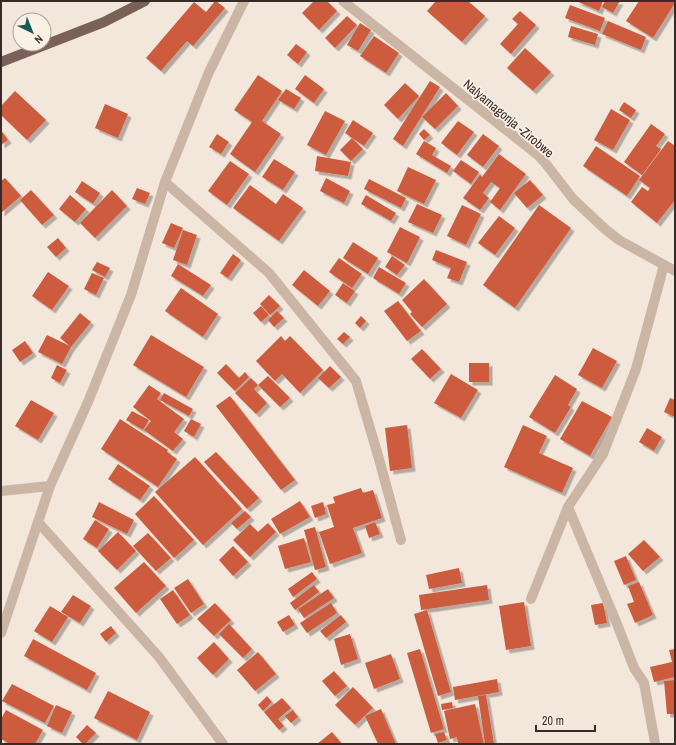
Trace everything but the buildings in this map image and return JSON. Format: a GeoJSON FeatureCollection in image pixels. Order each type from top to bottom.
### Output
{"type":"FeatureCollection","features":[{"type":"Feature","properties":{"kind":"main road"},"geometry":{"type":"LineString","coordinates":[[1,62],[104,22],[145,1]]}},
{"type":"Feature","properties":{"kind":"street"},"geometry":{"type":"LineString","coordinates":[[1,633],[50,486],[88,402],[131,295],[165,182],[208,72],[244,1]]}},
{"type":"Feature","properties":{"kind":"street","name":"Nalyamagonja -Zirobwe"},"geometry":{"type":"LineString","coordinates":[[343,1],[538,155],[573,199],[619,240],[675,271]]}},
{"type":"Feature","properties":{"kind":"street"},"geometry":{"type":"LineString","coordinates":[[165,182],[269,274],[356,381],[401,540]]}},
{"type":"Feature","properties":{"kind":"street"},"geometry":{"type":"LineString","coordinates":[[531,599],[568,507],[603,454],[636,369],[664,265]]}},
{"type":"Feature","properties":{"kind":"street"},"geometry":{"type":"LineString","coordinates":[[1,490],[50,486]]}},
{"type":"Feature","properties":{"kind":"street"},"geometry":{"type":"LineString","coordinates":[[568,507],[614,616],[634,668],[644,683],[655,744]]}},
{"type":"Feature","properties":{"kind":"street"},"geometry":{"type":"LineString","coordinates":[[38,522],[159,657],[223,744]]}}]}
